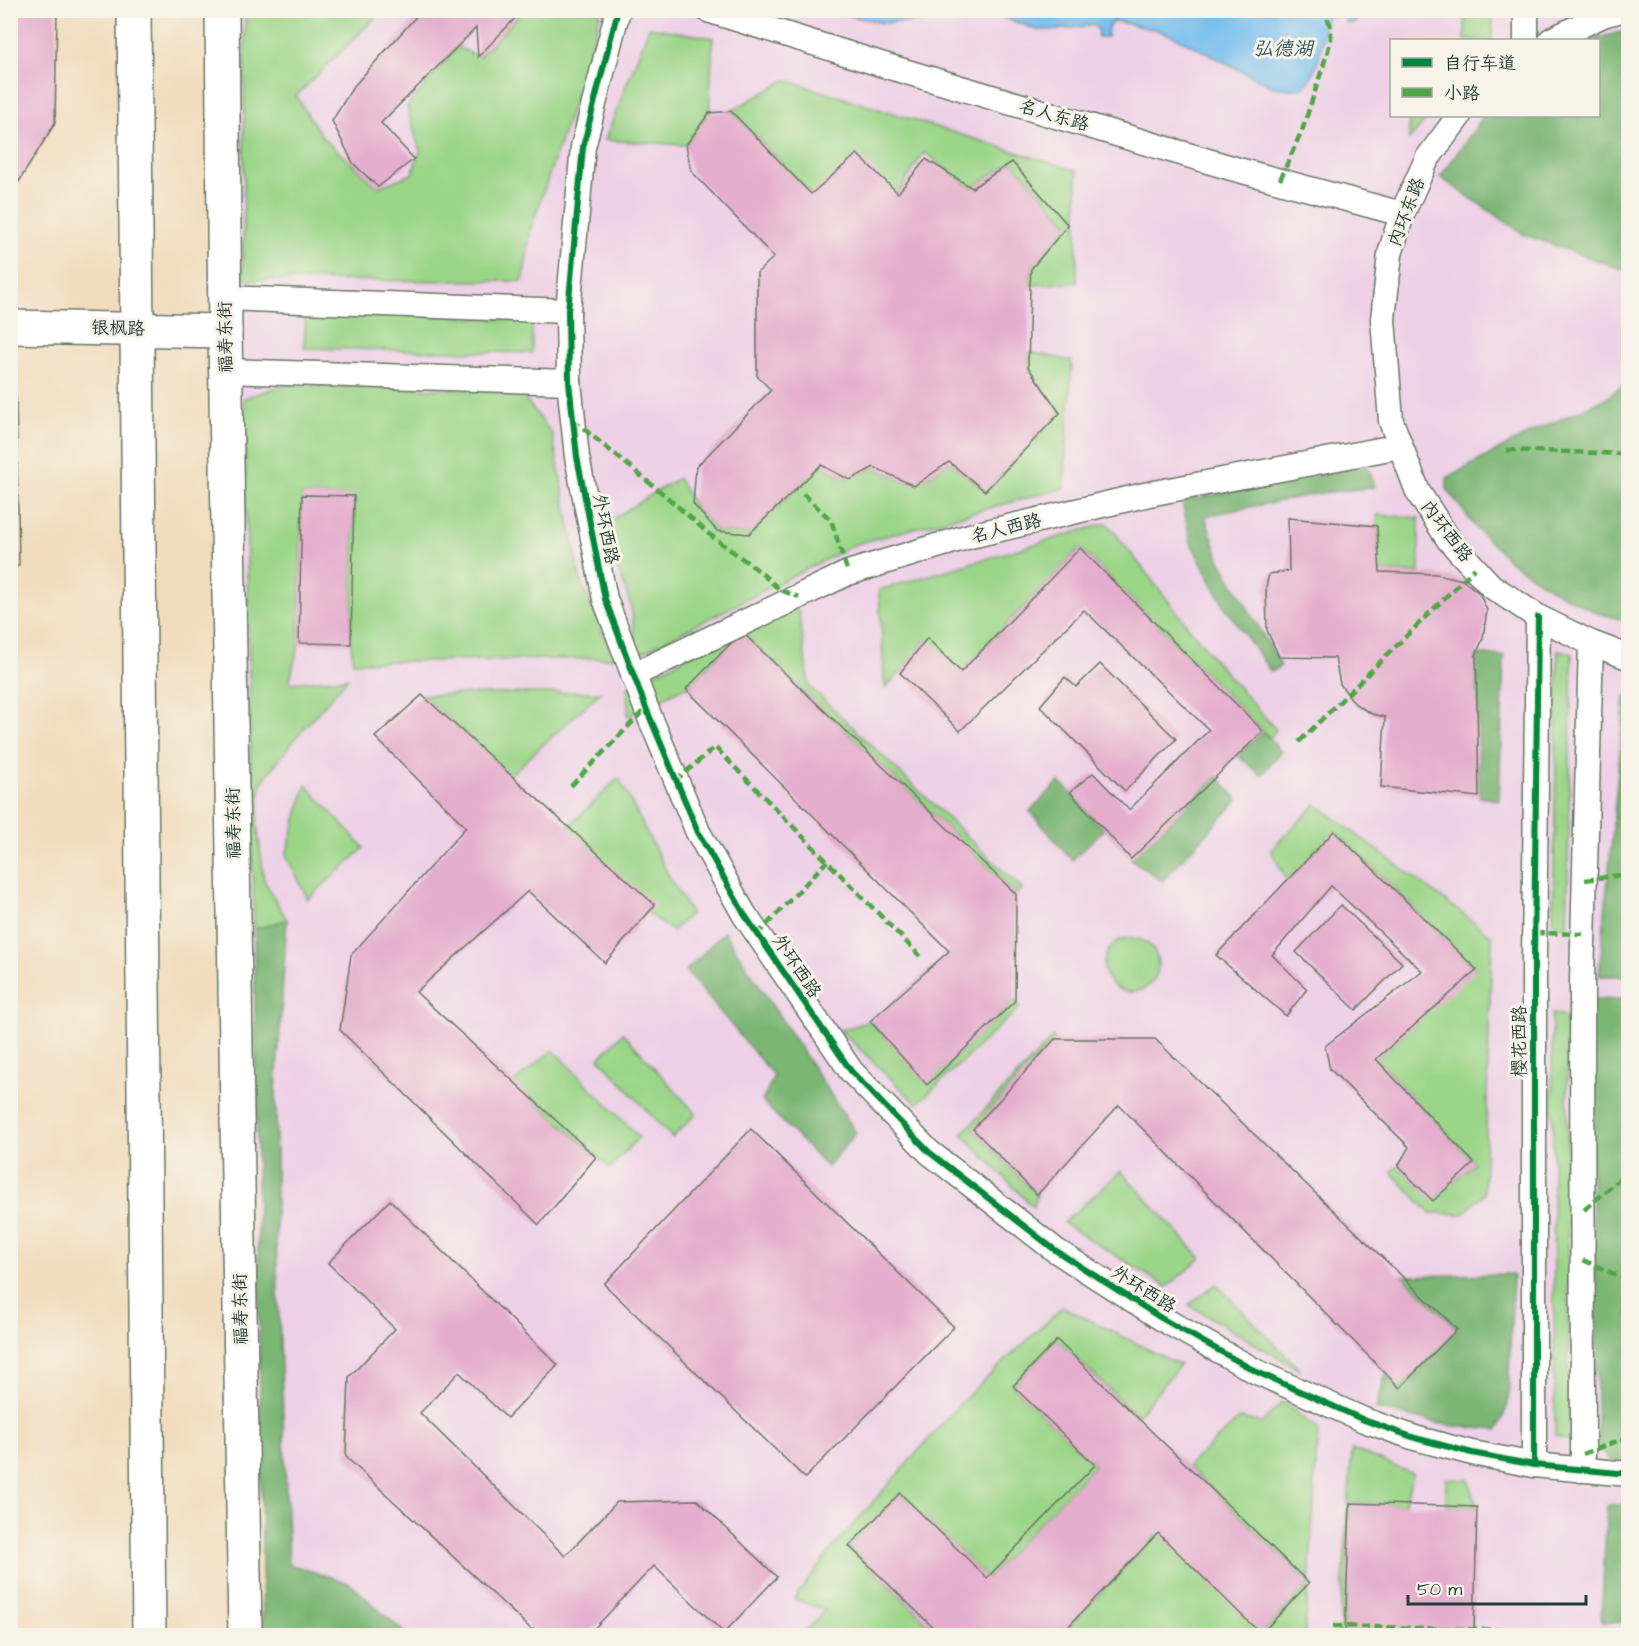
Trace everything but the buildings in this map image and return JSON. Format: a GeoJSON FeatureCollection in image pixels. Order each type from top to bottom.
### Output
{"type":"FeatureCollection","features":[{"type":"Feature","properties":{"kind":"main road"},"geometry":{"type":"LineString","coordinates":[[134,10],[149,1635]]}},
{"type":"Feature","properties":{"kind":"main road","name":"福寿东街"},"geometry":{"type":"LineString","coordinates":[[222,10],[224,298],[246,1635]]}},
{"type":"Feature","properties":{"kind":"main road","name":"银枫路"},"geometry":{"type":"LineString","coordinates":[[10,327],[225,331]]}},
{"type":"Feature","properties":{"kind":"street","name":"外环西路"},"geometry":{"type":"LineString","coordinates":[[618,10],[583,147],[568,310],[569,382],[577,457],[603,588],[633,675],[698,832],[744,915],[851,1071],[929,1152],[1055,1250],[1161,1318],[1257,1372],[1364,1420],[1415,1438],[1472,1453],[1534,1465],[1629,1474]]}},
{"type":"Feature","properties":{"kind":"street","name":"名人东路"},"geometry":{"type":"LineString","coordinates":[[708,10],[890,67],[1224,165],[1402,214]]}},
{"type":"Feature","properties":{"kind":"street"},"geometry":{"type":"LineString","coordinates":[[1526,10],[1526,39]]}},
{"type":"Feature","properties":{"kind":"street"},"geometry":{"type":"LineString","coordinates":[[1552,39],[1580,18],[1622,10]]}},
{"type":"Feature","properties":{"kind":"street","name":"内环东路"},"geometry":{"type":"LineString","coordinates":[[1383,319],[1390,254],[1402,214],[1427,159],[1458,117]]}},
{"type":"Feature","properties":{"kind":"street"},"geometry":{"type":"LineString","coordinates":[[224,298],[568,310]]}},
{"type":"Feature","properties":{"kind":"street","name":"内环西路"},"geometry":{"type":"LineString","coordinates":[[1383,319],[1391,421],[1418,492],[1449,540],[1491,586],[1538,617],[1591,643],[1629,657]]}},
{"type":"Feature","properties":{"kind":"street"},"geometry":{"type":"LineString","coordinates":[[226,371],[569,382]]}},
{"type":"Feature","properties":{"kind":"street","name":"名人西路"},"geometry":{"type":"LineString","coordinates":[[633,675],[848,573],[969,536],[1149,494],[1400,446]]}},
{"type":"Feature","properties":{"kind":"street","name":"樱花西路"},"geometry":{"type":"LineString","coordinates":[[1534,1465],[1534,945],[1538,617]]}},
{"type":"Feature","properties":{"kind":"street"},"geometry":{"type":"LineString","coordinates":[[1581,1470],[1583,1454],[1584,1210],[1582,981],[1591,643]]}},
{"type":"Feature","properties":{"kind":"shaded area"},"geometry":{"type":"Polygon","coordinates":[[[233,11],[1628,11],[1628,1635],[263,1635],[236,395],[233,11]]]}},
{"type":"Feature","properties":{"kind":"green space"},"geometry":{"type":"Polygon","coordinates":[[[324,10],[330,14],[380,13],[296,96],[323,138],[378,187],[412,174],[420,151],[407,107],[457,47],[479,57],[523,11],[601,11],[585,69],[531,228],[523,281],[243,280],[245,11],[324,10]]]}},
{"type":"Feature","properties":{"kind":"green space"},"geometry":{"type":"Polygon","coordinates":[[[1465,11],[1493,11],[1492,39],[1465,39],[1465,11]]]}},
{"type":"Feature","properties":{"kind":"green space"},"geometry":{"type":"Polygon","coordinates":[[[649,27],[713,38],[709,113],[686,145],[605,140],[649,27]]]}},
{"type":"Feature","properties":{"kind":"green space"},"geometry":{"type":"Polygon","coordinates":[[[1628,30],[1628,269],[1624,270],[1525,235],[1440,177],[1483,117],[1600,117],[1600,39],[1595,39],[1628,30]]]}},
{"type":"Feature","properties":{"kind":"green space"},"geometry":{"type":"Polygon","coordinates":[[[786,80],[1077,171],[1077,282],[1030,285],[1031,269],[1068,224],[1012,162],[972,188],[924,152],[898,193],[811,194],[731,111],[786,80]]]}},
{"type":"Feature","properties":{"kind":"green space"},"geometry":{"type":"Polygon","coordinates":[[[1409,117],[1428,117],[1409,140],[1409,117]]]}},
{"type":"Feature","properties":{"kind":"green space"},"geometry":{"type":"Polygon","coordinates":[[[306,308],[532,321],[532,353],[304,348],[306,308]]]}},
{"type":"Feature","properties":{"kind":"green space"},"geometry":{"type":"Polygon","coordinates":[[[1030,352],[1072,361],[1064,488],[856,544],[637,655],[631,606],[603,525],[678,478],[693,504],[717,531],[749,534],[821,465],[850,480],[874,467],[914,486],[949,462],[985,491],[1060,413],[1028,367],[1030,352]]]}},
{"type":"Feature","properties":{"kind":"green space"},"geometry":{"type":"Polygon","coordinates":[[[1625,384],[1628,386],[1628,621],[1597,613],[1553,590],[1512,563],[1476,528],[1447,489],[1447,478],[1530,433],[1605,399],[1625,384]]]}},
{"type":"Feature","properties":{"kind":"green space"},"geometry":{"type":"Polygon","coordinates":[[[284,385],[519,391],[552,434],[580,578],[613,658],[353,662],[351,644],[354,497],[302,495],[299,643],[289,683],[348,678],[298,735],[261,783],[257,824],[264,880],[287,920],[254,929],[244,398],[284,385]]]}},
{"type":"Feature","properties":{"kind":"green space"},"geometry":{"type":"Polygon","coordinates":[[[1368,466],[1375,487],[1321,493],[1205,516],[1219,558],[1281,666],[1271,672],[1223,604],[1191,543],[1182,501],[1368,466]]]}},
{"type":"Feature","properties":{"kind":"green space"},"geometry":{"type":"Polygon","coordinates":[[[1377,515],[1419,518],[1419,573],[1380,572],[1377,515]]]}},
{"type":"Feature","properties":{"kind":"green space"},"geometry":{"type":"Polygon","coordinates":[[[1107,523],[1217,663],[1276,730],[1270,738],[1080,548],[961,672],[926,639],[900,673],[885,688],[879,590],[1107,523]]]}},
{"type":"Feature","properties":{"kind":"green space"},"geometry":{"type":"Polygon","coordinates":[[[792,603],[799,614],[809,686],[1022,889],[1016,894],[742,632],[691,684],[628,716],[627,688],[792,603]]]}},
{"type":"Feature","properties":{"kind":"green space"},"geometry":{"type":"Polygon","coordinates":[[[1558,650],[1572,653],[1567,927],[1553,924],[1558,650]]]}},
{"type":"Feature","properties":{"kind":"green space"},"geometry":{"type":"Polygon","coordinates":[[[1476,655],[1504,656],[1499,800],[1479,797],[1476,655]]]}},
{"type":"Feature","properties":{"kind":"green space"},"geometry":{"type":"Polygon","coordinates":[[[601,692],[510,775],[422,695],[601,692]]]}},
{"type":"Feature","properties":{"kind":"green space"},"geometry":{"type":"Polygon","coordinates":[[[1625,696],[1628,696],[1628,976],[1599,976],[1625,696]]]}},
{"type":"Feature","properties":{"kind":"green space"},"geometry":{"type":"Polygon","coordinates":[[[1263,731],[1281,752],[1261,775],[1238,756],[1263,731]]]}},
{"type":"Feature","properties":{"kind":"green space"},"geometry":{"type":"Polygon","coordinates":[[[1217,776],[1238,800],[1162,881],[1131,859],[1217,776]]]}},
{"type":"Feature","properties":{"kind":"green space"},"geometry":{"type":"Polygon","coordinates":[[[619,778],[672,882],[691,913],[672,931],[648,913],[568,827],[619,778]]]}},
{"type":"Feature","properties":{"kind":"green space"},"geometry":{"type":"Polygon","coordinates":[[[1059,782],[1104,829],[1072,860],[1030,811],[1059,782]]]}},
{"type":"Feature","properties":{"kind":"green space"},"geometry":{"type":"Polygon","coordinates":[[[306,785],[364,848],[308,899],[286,855],[306,785]]]}},
{"type":"Feature","properties":{"kind":"green space"},"geometry":{"type":"Polygon","coordinates":[[[1316,804],[1492,936],[1484,1194],[1463,1214],[1430,1213],[1391,1172],[1398,1166],[1433,1200],[1474,1163],[1376,1059],[1476,969],[1335,831],[1287,881],[1271,850],[1316,804]]]}},
{"type":"Feature","properties":{"kind":"green space"},"geometry":{"type":"Polygon","coordinates":[[[287,920],[276,1091],[276,1241],[289,1564],[349,1583],[407,1635],[335,1635],[331,1632],[263,1628],[254,929],[287,920]]]}},
{"type":"Feature","properties":{"kind":"green space"},"geometry":{"type":"Polygon","coordinates":[[[724,932],[856,1133],[827,1167],[762,1101],[774,1076],[686,971],[724,932]]]}},
{"type":"Feature","properties":{"kind":"green space"},"geometry":{"type":"Polygon","coordinates":[[[1126,938],[1136,938],[1146,942],[1154,950],[1158,965],[1154,980],[1146,988],[1136,992],[1126,992],[1116,988],[1108,980],[1104,970],[1104,960],[1108,950],[1116,942],[1126,938]]]}},
{"type":"Feature","properties":{"kind":"green space"},"geometry":{"type":"Polygon","coordinates":[[[1588,999],[1628,999],[1628,1462],[1611,1462],[1598,1446],[1588,999]]]}},
{"type":"Feature","properties":{"kind":"green space"},"geometry":{"type":"Polygon","coordinates":[[[1015,1001],[1020,1007],[917,1104],[840,1030],[870,1021],[927,1084],[1015,1001]]]}},
{"type":"Feature","properties":{"kind":"green space"},"geometry":{"type":"Polygon","coordinates":[[[1552,1014],[1567,1016],[1569,1441],[1555,1436],[1552,1014]]]}},
{"type":"Feature","properties":{"kind":"green space"},"geometry":{"type":"Polygon","coordinates":[[[623,1033],[696,1114],[672,1138],[599,1058],[623,1033]]]}},
{"type":"Feature","properties":{"kind":"green space"},"geometry":{"type":"Polygon","coordinates":[[[1053,1037],[1055,1039],[973,1129],[1037,1195],[1033,1207],[962,1134],[1053,1037]]]}},
{"type":"Feature","properties":{"kind":"green space"},"geometry":{"type":"Polygon","coordinates":[[[553,1050],[639,1137],[610,1168],[514,1082],[553,1050]]]}},
{"type":"Feature","properties":{"kind":"green space"},"geometry":{"type":"Polygon","coordinates":[[[1121,1171],[1201,1258],[1167,1287],[1063,1223],[1121,1171]]]}},
{"type":"Feature","properties":{"kind":"green space"},"geometry":{"type":"Polygon","coordinates":[[[1513,1274],[1508,1404],[1498,1430],[1451,1426],[1376,1409],[1386,1373],[1400,1388],[1457,1329],[1402,1276],[1513,1274]]]}},
{"type":"Feature","properties":{"kind":"green space"},"geometry":{"type":"Polygon","coordinates":[[[1216,1284],[1301,1371],[1189,1305],[1216,1284]]]}},
{"type":"Feature","properties":{"kind":"green space"},"geometry":{"type":"Polygon","coordinates":[[[1063,1307],[1180,1365],[1137,1416],[1057,1340],[1013,1386],[1095,1465],[987,1578],[900,1494],[849,1547],[941,1635],[802,1635],[825,1610],[794,1599],[831,1550],[963,1400],[1063,1307]]]}},
{"type":"Feature","properties":{"kind":"green space"},"geometry":{"type":"Polygon","coordinates":[[[1282,1402],[1318,1429],[1309,1583],[1188,1466],[1240,1418],[1262,1423],[1282,1402]]]}},
{"type":"Feature","properties":{"kind":"green space"},"geometry":{"type":"Polygon","coordinates":[[[1352,1449],[1413,1474],[1404,1505],[1350,1503],[1345,1635],[1339,1636],[1352,1449]]]}},
{"type":"Feature","properties":{"kind":"green space"},"geometry":{"type":"Polygon","coordinates":[[[1446,1479],[1469,1480],[1477,1507],[1446,1506],[1446,1479]]]}},
{"type":"Feature","properties":{"kind":"green space"},"geometry":{"type":"Polygon","coordinates":[[[1607,1505],[1628,1505],[1628,1622],[1601,1622],[1607,1505]]]}},
{"type":"Feature","properties":{"kind":"green space"},"geometry":{"type":"Polygon","coordinates":[[[1158,1533],[1262,1633],[1309,1583],[1304,1635],[1060,1636],[1158,1533]]]}},
{"type":"Feature","properties":{"kind":"water"},"geometry":{"type":"Polygon","coordinates":[[[829,11],[953,11],[922,21],[882,23],[829,11]]]}},
{"type":"Feature","properties":{"kind":"water","name":"弘德湖"},"geometry":{"type":"Polygon","coordinates":[[[987,11],[1410,11],[1409,15],[1387,12],[1358,17],[1355,23],[1346,23],[1344,16],[1329,16],[1326,18],[1319,59],[1309,82],[1301,88],[1290,89],[1273,87],[1174,36],[1157,30],[1114,21],[1108,27],[1107,37],[1098,37],[1098,30],[1094,25],[1037,30],[987,11]]]}},
{"type":"Feature","properties":{"kind":"marked path"},"geometry":{"type":"LineString","coordinates":[[1280,180],[1303,128],[1331,39],[1330,24],[1323,10]]}},
{"type":"Feature","properties":{"kind":"marked path"},"geometry":{"type":"LineString","coordinates":[[573,420],[780,590],[799,597]]}},
{"type":"Feature","properties":{"kind":"marked path"},"geometry":{"type":"LineString","coordinates":[[1507,450],[1628,454]]}},
{"type":"Feature","properties":{"kind":"marked path"},"geometry":{"type":"LineString","coordinates":[[803,494],[831,520],[848,573]]}},
{"type":"Feature","properties":{"kind":"marked path"},"geometry":{"type":"LineString","coordinates":[[1299,742],[1475,568]]}},
{"type":"Feature","properties":{"kind":"marked path"},"geometry":{"type":"LineString","coordinates":[[571,786],[646,708]]}},
{"type":"Feature","properties":{"kind":"marked path"},"geometry":{"type":"LineString","coordinates":[[675,781],[715,747],[920,956]]}},
{"type":"Feature","properties":{"kind":"marked path"},"geometry":{"type":"LineString","coordinates":[[757,935],[827,861]]}},
{"type":"Feature","properties":{"kind":"marked path"},"geometry":{"type":"LineString","coordinates":[[1585,880],[1628,874]]}},
{"type":"Feature","properties":{"kind":"marked path"},"geometry":{"type":"LineString","coordinates":[[1535,933],[1583,934]]}},
{"type":"Feature","properties":{"kind":"marked path"},"geometry":{"type":"LineString","coordinates":[[1584,1210],[1628,1172]]}},
{"type":"Feature","properties":{"kind":"marked path"},"geometry":{"type":"LineString","coordinates":[[1583,1260],[1628,1280]]}},
{"type":"Feature","properties":{"kind":"marked path"},"geometry":{"type":"LineString","coordinates":[[1583,1454],[1628,1437]]}},
{"type":"Feature","properties":{"kind":"marked path"},"geometry":{"type":"LineString","coordinates":[[1333,1626],[1503,1630]]}},
{"type":"Feature","properties":{"kind":"cycle path"},"geometry":{"type":"LineString","coordinates":[[618,10],[583,147],[568,311],[569,382],[577,457],[605,599],[646,708],[698,832],[744,914],[851,1071],[929,1152],[1055,1250],[1161,1318],[1257,1372],[1364,1420],[1415,1438],[1472,1453],[1534,1465],[1628,1474]]}},
{"type":"Feature","properties":{"kind":"cycle path"},"geometry":{"type":"LineString","coordinates":[[1534,1465],[1534,958],[1538,617]]}}]}
